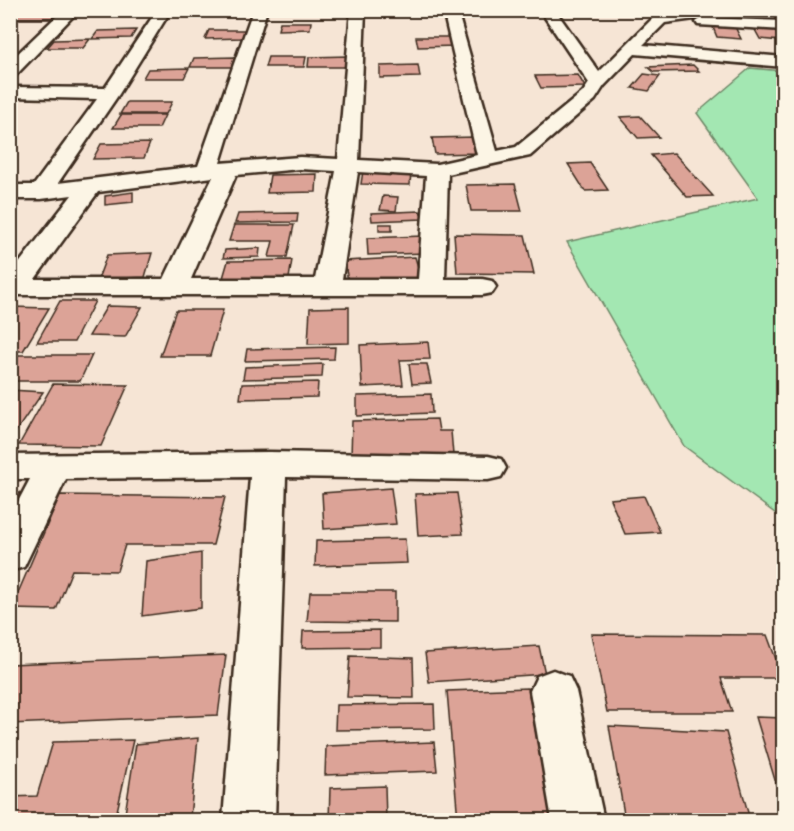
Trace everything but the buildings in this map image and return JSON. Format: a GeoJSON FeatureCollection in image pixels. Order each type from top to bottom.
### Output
{"type":"FeatureCollection","features":[{"type":"Feature","properties":{"kind":"street"},"geometry":{"type":"LineString","coordinates":[[10,71],[72,10]]}},
{"type":"Feature","properties":{"kind":"street"},"geometry":{"type":"LineString","coordinates":[[41,192],[110,94],[164,10]]}},
{"type":"Feature","properties":{"kind":"street"},"geometry":{"type":"LineString","coordinates":[[174,287],[218,170],[260,10]]}},
{"type":"Feature","properties":{"kind":"street"},"geometry":{"type":"LineString","coordinates":[[327,287],[348,165],[358,10]]}},
{"type":"Feature","properties":{"kind":"street"},"geometry":{"type":"LineString","coordinates":[[450,10],[489,160]]}},
{"type":"Feature","properties":{"kind":"street"},"geometry":{"type":"LineString","coordinates":[[547,10],[598,83]]}},
{"type":"Feature","properties":{"kind":"street"},"geometry":{"type":"LineString","coordinates":[[656,15],[729,10]]}},
{"type":"Feature","properties":{"kind":"street"},"geometry":{"type":"LineString","coordinates":[[656,15],[783,26]]}},
{"type":"Feature","properties":{"kind":"street"},"geometry":{"type":"LineString","coordinates":[[10,192],[41,192],[218,170],[300,164],[437,170],[523,152],[589,96],[598,83],[632,49],[656,15]]}},
{"type":"Feature","properties":{"kind":"street"},"geometry":{"type":"LineString","coordinates":[[632,49],[783,62]]}},
{"type":"Feature","properties":{"kind":"street"},"geometry":{"type":"LineString","coordinates":[[10,92],[110,94]]}},
{"type":"Feature","properties":{"kind":"street"},"geometry":{"type":"LineString","coordinates":[[431,287],[437,170]]}},
{"type":"Feature","properties":{"kind":"street"},"geometry":{"type":"LineString","coordinates":[[13,287],[90,187]]}},
{"type":"Feature","properties":{"kind":"street"},"geometry":{"type":"LineString","coordinates":[[13,287],[482,287]]}},
{"type":"Feature","properties":{"kind":"street"},"geometry":{"type":"LineString","coordinates":[[249,820],[269,464]]}},
{"type":"Feature","properties":{"kind":"street"},"geometry":{"type":"LineString","coordinates":[[10,467],[269,464],[488,468]]}},
{"type":"Feature","properties":{"kind":"street"},"geometry":{"type":"LineString","coordinates":[[10,556],[54,467]]}},
{"type":"Feature","properties":{"kind":"street"},"geometry":{"type":"LineString","coordinates":[[553,691],[578,820]]}},
{"type":"Feature","properties":{"kind":"green space"},"geometry":{"type":"Polygon","coordinates":[[[750,68],[783,71],[783,519],[684,446],[567,242],[758,198],[697,113],[750,68]]]}}]}
